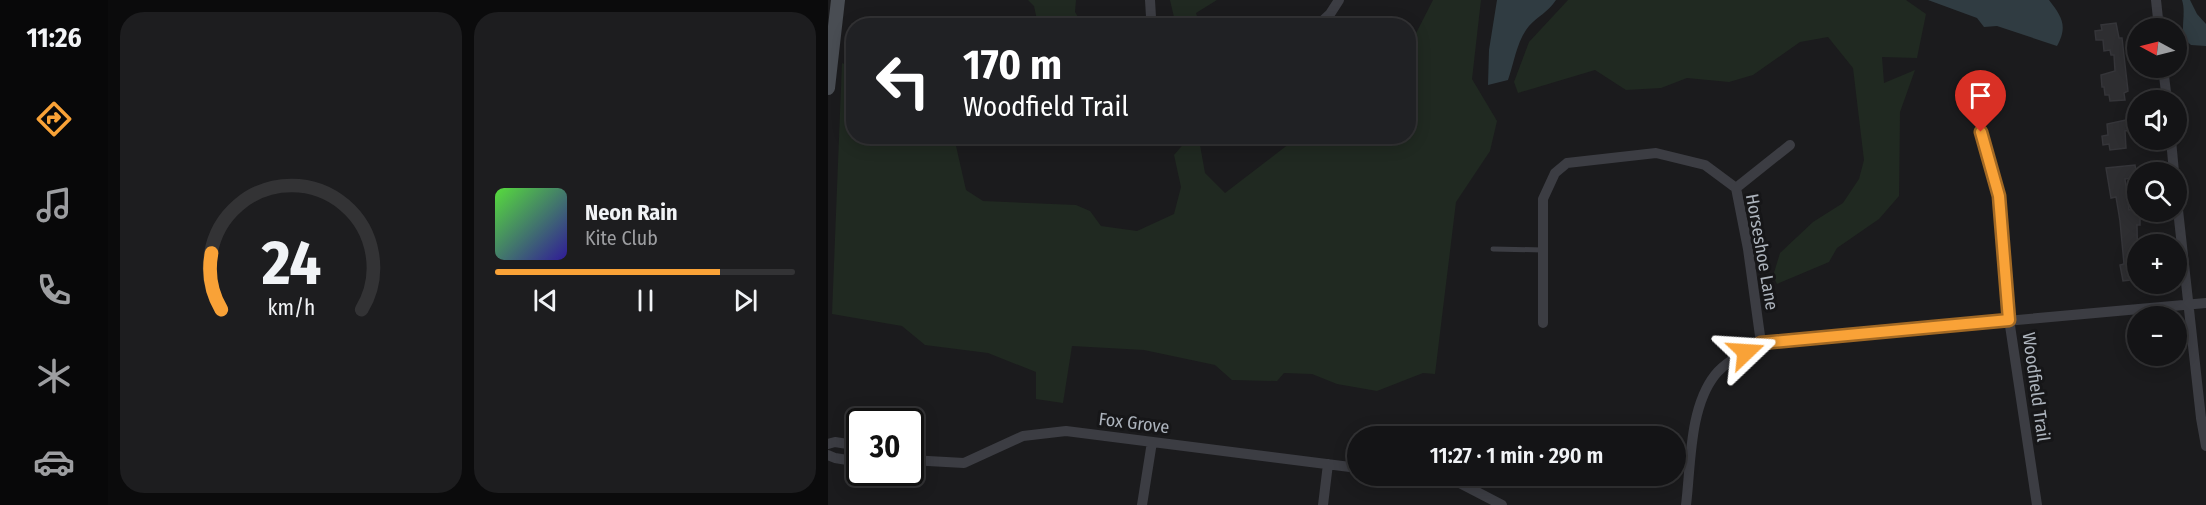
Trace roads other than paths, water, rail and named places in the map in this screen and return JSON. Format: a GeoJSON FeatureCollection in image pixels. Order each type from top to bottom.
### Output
{"type":"FeatureCollection","features":[{"type":"Feature","properties":{"kind":"street"},"geometry":{"type":"LineString","coordinates":[[828,88],[838,0]]}},
{"type":"Feature","properties":{"kind":"street"},"geometry":{"type":"LineString","coordinates":[[1150,0],[1151,18]]}},
{"type":"Feature","properties":{"kind":"street"},"geometry":{"type":"LineString","coordinates":[[1326,18],[1339,0]]}},
{"type":"Feature","properties":{"kind":"street"},"geometry":{"type":"LineString","coordinates":[[2156,0],[2158,18]]}},
{"type":"Feature","properties":{"kind":"street","name":"Woodfield Trail"},"geometry":{"type":"LineString","coordinates":[[1981,132],[1999,196],[2009,320],[2037,505]]}},
{"type":"Feature","properties":{"kind":"street"},"geometry":{"type":"LineString","coordinates":[[1736,188],[1790,145]]}},
{"type":"Feature","properties":{"kind":"street","name":"Horseshoe Lane"},"geometry":{"type":"LineString","coordinates":[[1543,323],[1543,199],[1554,173],[1567,163],[1656,153],[1705,165],[1736,188],[1748,249],[1761,343]]}},
{"type":"Feature","properties":{"kind":"street"},"geometry":{"type":"LineString","coordinates":[[2179,222],[2206,446]]}},
{"type":"Feature","properties":{"kind":"street"},"geometry":{"type":"LineString","coordinates":[[1686,505],[1694,435],[1702,396],[1716,373],[1761,343],[2206,303]]}},
{"type":"Feature","properties":{"kind":"street","name":"Fox Grove"},"geometry":{"type":"LineString","coordinates":[[924,461],[964,463],[1023,436],[1066,431],[1347,467]]}},
{"type":"Feature","properties":{"kind":"street"},"geometry":{"type":"LineString","coordinates":[[828,444],[835,442],[846,444]]}},
{"type":"Feature","properties":{"kind":"street"},"geometry":{"type":"LineString","coordinates":[[1142,505],[1152,442]]}},
{"type":"Feature","properties":{"kind":"street"},"geometry":{"type":"LineString","coordinates":[[828,455],[846,460]]}},
{"type":"Feature","properties":{"kind":"street"},"geometry":{"type":"LineString","coordinates":[[1323,505],[1328,464]]}},
{"type":"Feature","properties":{"kind":"street"},"geometry":{"type":"LineString","coordinates":[[1465,486],[1502,505]]}},
{"type":"Feature","properties":{"kind":"lane"},"geometry":{"type":"LineString","coordinates":[[1493,249],[1543,250]]}}]}
